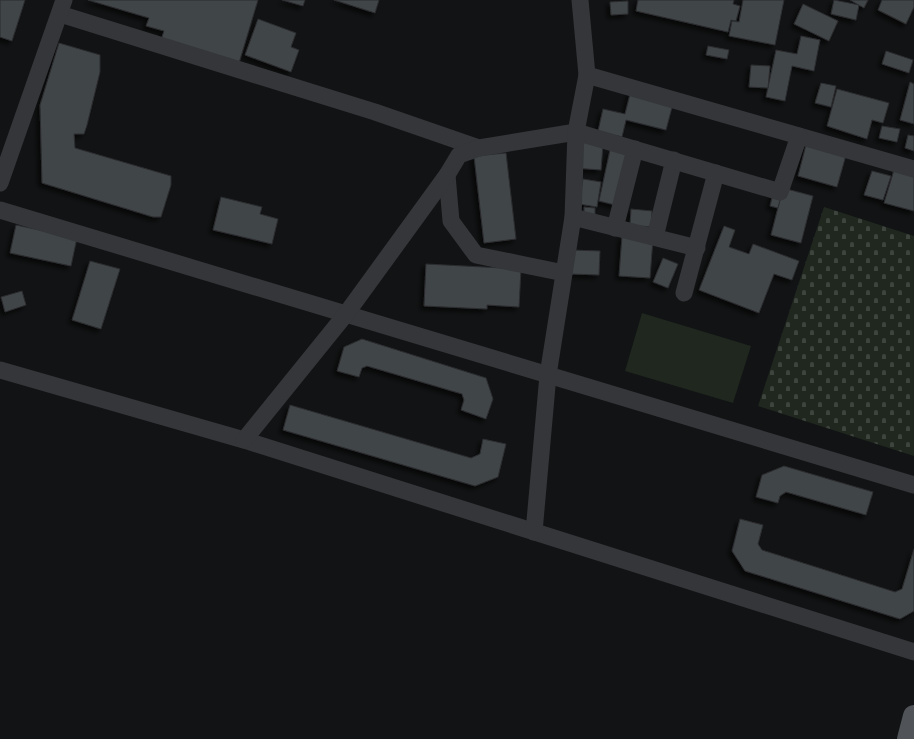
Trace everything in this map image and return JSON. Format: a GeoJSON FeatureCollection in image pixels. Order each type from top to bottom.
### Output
{"type":"FeatureCollection","features":[{"type":"Feature","properties":{"kind":"main road"},"geometry":{"type":"LineString","coordinates":[[908,739],[914,716]]}},
{"type":"Feature","properties":{"kind":"street"},"geometry":{"type":"LineString","coordinates":[[534,532],[548,375],[573,217],[576,132],[587,75],[580,0]]}},
{"type":"Feature","properties":{"kind":"street"},"geometry":{"type":"LineString","coordinates":[[0,183],[62,7],[479,148]]}},
{"type":"Feature","properties":{"kind":"street"},"geometry":{"type":"LineString","coordinates":[[587,75],[914,169]]}},
{"type":"Feature","properties":{"kind":"street"},"geometry":{"type":"LineString","coordinates":[[244,440],[346,314],[447,175],[459,155],[479,148],[576,132],[780,192],[798,136]]}},
{"type":"Feature","properties":{"kind":"street"},"geometry":{"type":"LineString","coordinates":[[615,228],[635,149]]}},
{"type":"Feature","properties":{"kind":"street"},"geometry":{"type":"LineString","coordinates":[[655,237],[674,160]]}},
{"type":"Feature","properties":{"kind":"street"},"geometry":{"type":"LineString","coordinates":[[684,294],[716,172]]}},
{"type":"Feature","properties":{"kind":"street"},"geometry":{"type":"LineString","coordinates":[[447,175],[451,221],[476,254],[564,273]]}},
{"type":"Feature","properties":{"kind":"street"},"geometry":{"type":"LineString","coordinates":[[0,210],[914,485]]}},
{"type":"Feature","properties":{"kind":"street"},"geometry":{"type":"LineString","coordinates":[[573,217],[696,248]]}},
{"type":"Feature","properties":{"kind":"street"},"geometry":{"type":"LineString","coordinates":[[0,370],[244,440],[914,652]]}},
{"type":"Feature","properties":{"kind":"green space"},"geometry":{"type":"Polygon","coordinates":[[[824,207],[914,236],[914,456],[758,406],[824,207]]]}},
{"type":"Feature","properties":{"kind":"green space"},"geometry":{"type":"Polygon","coordinates":[[[642,313],[751,346],[733,403],[625,371],[642,313]]]}},
{"type":"Feature","properties":{"kind":"building"},"geometry":{"type":"Polygon","coordinates":[[[0,0],[25,0],[12,41],[0,37],[0,0]]]}},
{"type":"Feature","properties":{"kind":"building"},"geometry":{"type":"Polygon","coordinates":[[[88,0],[258,0],[239,63],[161,40],[164,31],[146,26],[149,18],[88,0]]]}},
{"type":"Feature","properties":{"kind":"building"},"geometry":{"type":"Polygon","coordinates":[[[282,0],[305,0],[303,6],[282,0]]]}},
{"type":"Feature","properties":{"kind":"building"},"geometry":{"type":"Polygon","coordinates":[[[334,0],[379,0],[375,13],[334,0]]]}},
{"type":"Feature","properties":{"kind":"building"},"geometry":{"type":"Polygon","coordinates":[[[638,0],[734,0],[733,4],[740,6],[736,21],[731,20],[728,32],[636,11],[638,0]]]}},
{"type":"Feature","properties":{"kind":"building"},"geometry":{"type":"Polygon","coordinates":[[[743,0],[784,0],[775,45],[729,36],[732,21],[739,22],[743,0]]]}},
{"type":"Feature","properties":{"kind":"building"},"geometry":{"type":"Polygon","coordinates":[[[834,0],[859,5],[856,20],[831,14],[834,0]]]}},
{"type":"Feature","properties":{"kind":"building"},"geometry":{"type":"Polygon","coordinates":[[[850,0],[868,0],[864,8],[850,0]]]}},
{"type":"Feature","properties":{"kind":"building"},"geometry":{"type":"Polygon","coordinates":[[[882,0],[914,0],[914,7],[906,24],[878,10],[882,0]]]}},
{"type":"Feature","properties":{"kind":"building"},"geometry":{"type":"Polygon","coordinates":[[[628,1],[628,14],[611,15],[610,2],[628,1]]]}},
{"type":"Feature","properties":{"kind":"building"},"geometry":{"type":"Polygon","coordinates":[[[803,4],[838,21],[829,41],[794,24],[803,4]]]}},
{"type":"Feature","properties":{"kind":"building"},"geometry":{"type":"Polygon","coordinates":[[[258,19],[296,33],[291,47],[299,50],[291,72],[245,55],[258,19]]]}},
{"type":"Feature","properties":{"kind":"building"},"geometry":{"type":"Polygon","coordinates":[[[801,36],[820,40],[814,71],[792,66],[785,101],[766,97],[776,50],[797,54],[801,36]]]}},
{"type":"Feature","properties":{"kind":"building"},"geometry":{"type":"Polygon","coordinates":[[[59,43],[100,55],[100,72],[87,125],[84,134],[74,134],[75,148],[171,176],[171,185],[161,217],[153,217],[42,183],[40,105],[59,43]]]}},
{"type":"Feature","properties":{"kind":"building"},"geometry":{"type":"Polygon","coordinates":[[[708,46],[729,50],[727,59],[706,55],[708,46]]]}},
{"type":"Feature","properties":{"kind":"building"},"geometry":{"type":"Polygon","coordinates":[[[886,51],[913,60],[909,73],[882,64],[886,51]]]}},
{"type":"Feature","properties":{"kind":"building"},"geometry":{"type":"Polygon","coordinates":[[[751,65],[770,66],[768,88],[749,87],[751,65]]]}},
{"type":"Feature","properties":{"kind":"building"},"geometry":{"type":"Polygon","coordinates":[[[910,82],[914,84],[914,124],[900,120],[910,82]]]}},
{"type":"Feature","properties":{"kind":"building"},"geometry":{"type":"Polygon","coordinates":[[[821,83],[836,86],[831,107],[815,103],[821,83]]]}},
{"type":"Feature","properties":{"kind":"building"},"geometry":{"type":"Polygon","coordinates":[[[632,86],[675,96],[666,130],[626,120],[622,137],[598,131],[603,109],[625,114],[632,86]]]}},
{"type":"Feature","properties":{"kind":"building"},"geometry":{"type":"Polygon","coordinates":[[[837,89],[889,103],[883,123],[872,120],[867,139],[827,126],[837,89]]]}},
{"type":"Feature","properties":{"kind":"building"},"geometry":{"type":"Polygon","coordinates":[[[882,126],[900,129],[897,142],[879,138],[882,126]]]}},
{"type":"Feature","properties":{"kind":"building"},"geometry":{"type":"Polygon","coordinates":[[[908,135],[914,136],[914,151],[905,148],[908,135]]]}},
{"type":"Feature","properties":{"kind":"building"},"geometry":{"type":"Polygon","coordinates":[[[576,142],[603,144],[601,170],[574,168],[576,142]]]}},
{"type":"Feature","properties":{"kind":"building"},"geometry":{"type":"Polygon","coordinates":[[[806,145],[846,155],[837,187],[798,176],[806,145]]]}},
{"type":"Feature","properties":{"kind":"building"},"geometry":{"type":"Polygon","coordinates":[[[610,150],[630,155],[619,206],[599,201],[610,150]]]}},
{"type":"Feature","properties":{"kind":"building"},"geometry":{"type":"Polygon","coordinates":[[[506,153],[516,239],[484,243],[474,156],[506,153]]]}},
{"type":"Feature","properties":{"kind":"building"},"geometry":{"type":"Polygon","coordinates":[[[894,170],[914,176],[914,211],[884,203],[894,170]]]}},
{"type":"Feature","properties":{"kind":"building"},"geometry":{"type":"Polygon","coordinates":[[[872,171],[891,176],[883,200],[864,195],[872,171]]]}},
{"type":"Feature","properties":{"kind":"building"},"geometry":{"type":"Polygon","coordinates":[[[583,179],[601,182],[597,207],[579,204],[583,179]]]}},
{"type":"Feature","properties":{"kind":"building"},"geometry":{"type":"Polygon","coordinates":[[[783,188],[813,196],[801,243],[771,235],[783,188]]]}},
{"type":"Feature","properties":{"kind":"building"},"geometry":{"type":"Polygon","coordinates":[[[774,190],[782,192],[778,208],[770,206],[774,190]]]}},
{"type":"Feature","properties":{"kind":"building"},"geometry":{"type":"Polygon","coordinates":[[[221,197],[262,207],[260,214],[278,219],[272,244],[213,230],[221,197]]]}},
{"type":"Feature","properties":{"kind":"building"},"geometry":{"type":"Polygon","coordinates":[[[584,207],[595,208],[595,219],[584,219],[584,207]]]}},
{"type":"Feature","properties":{"kind":"building"},"geometry":{"type":"Polygon","coordinates":[[[631,209],[652,211],[651,227],[630,225],[631,209]]]}},
{"type":"Feature","properties":{"kind":"building"},"geometry":{"type":"Polygon","coordinates":[[[16,225],[77,238],[71,266],[10,253],[16,225]]]}},
{"type":"Feature","properties":{"kind":"building"},"geometry":{"type":"Polygon","coordinates":[[[724,226],[735,230],[729,247],[749,254],[753,244],[799,261],[792,280],[774,274],[759,313],[699,290],[724,226]]]}},
{"type":"Feature","properties":{"kind":"building"},"geometry":{"type":"Polygon","coordinates":[[[622,236],[653,239],[650,278],[619,276],[622,236]]]}},
{"type":"Feature","properties":{"kind":"building"},"geometry":{"type":"Polygon","coordinates":[[[572,250],[600,251],[599,275],[571,274],[572,250]]]}},
{"type":"Feature","properties":{"kind":"building"},"geometry":{"type":"Polygon","coordinates":[[[663,258],[678,264],[668,288],[653,282],[663,258]]]}},
{"type":"Feature","properties":{"kind":"building"},"geometry":{"type":"Polygon","coordinates":[[[90,261],[120,269],[101,329],[72,320],[90,261]]]}},
{"type":"Feature","properties":{"kind":"building"},"geometry":{"type":"Polygon","coordinates":[[[426,264],[521,269],[519,307],[487,305],[487,309],[424,306],[426,264]]]}},
{"type":"Feature","properties":{"kind":"building"},"geometry":{"type":"Polygon","coordinates":[[[22,291],[26,305],[5,312],[1,297],[22,291]]]}},
{"type":"Feature","properties":{"kind":"building"},"geometry":{"type":"Polygon","coordinates":[[[362,339],[486,378],[493,399],[486,419],[461,410],[464,400],[462,394],[367,366],[362,368],[359,377],[337,371],[344,347],[362,339]]]}},
{"type":"Feature","properties":{"kind":"building"},"geometry":{"type":"Polygon","coordinates":[[[290,405],[471,458],[480,454],[483,439],[506,444],[498,477],[475,486],[283,430],[290,405]]]}},
{"type":"Feature","properties":{"kind":"building"},"geometry":{"type":"Polygon","coordinates":[[[784,466],[873,492],[866,515],[786,492],[780,496],[778,503],[756,497],[762,475],[784,466]]]}},
{"type":"Feature","properties":{"kind":"building"},"geometry":{"type":"Polygon","coordinates":[[[740,519],[763,525],[758,544],[762,550],[895,592],[902,589],[914,549],[914,611],[900,619],[745,571],[732,551],[740,519]]]}}]}
